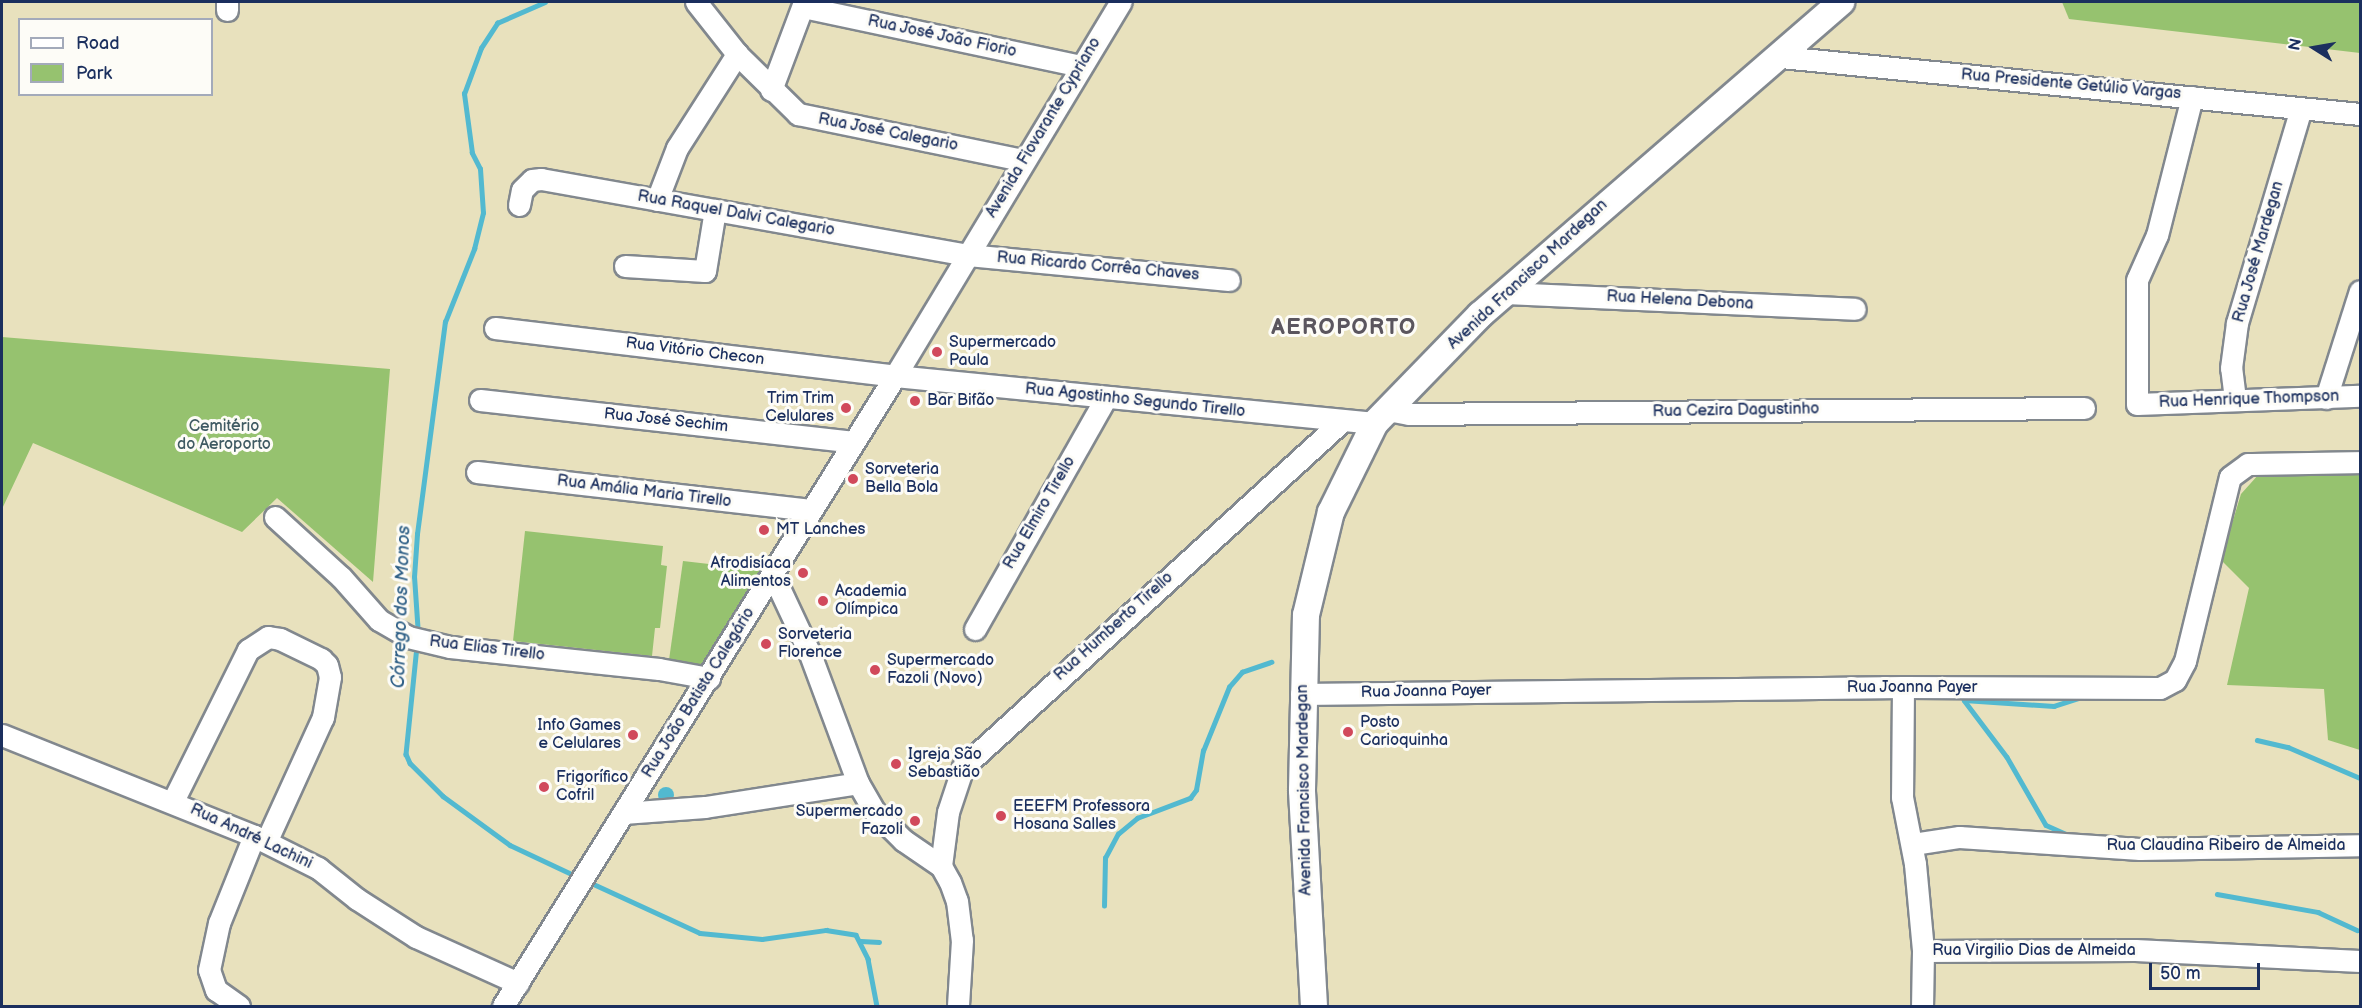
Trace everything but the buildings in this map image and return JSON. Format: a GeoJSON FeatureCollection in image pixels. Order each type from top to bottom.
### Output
{"type":"FeatureCollection","features":[{"type":"Feature","properties":{"kind":"main road","name":"Avenida Francisco Mardegan"},"geometry":{"type":"LineString","coordinates":[[1314,1006],[1302,790],[1301,694],[1306,615],[1331,512],[1381,417],[1505,292],[1651,163],[1781,57],[1841,2]]}},
{"type":"Feature","properties":{"kind":"street","name":"Rua José Calegario"},"geometry":{"type":"LineString","coordinates":[[696,2],[737,54],[792,110],[815,119],[1023,160]]}},
{"type":"Feature","properties":{"kind":"street","name":"Avenida Fiovarante Cypriano"},"geometry":{"type":"LineString","coordinates":[[968,255],[1023,160],[1121,2]]}},
{"type":"Feature","properties":{"kind":"street"},"geometry":{"type":"LineString","coordinates":[[771,90],[803,4]]}},
{"type":"Feature","properties":{"kind":"street","name":"Rua José João Fiorio"},"geometry":{"type":"LineString","coordinates":[[803,4],[1081,66]]}},
{"type":"Feature","properties":{"kind":"street"},"geometry":{"type":"LineString","coordinates":[[657,200],[676,148],[737,54]]}},
{"type":"Feature","properties":{"kind":"street","name":"Rua Presidente Getúlio Vargas"},"geometry":{"type":"LineString","coordinates":[[1781,57],[2361,114]]}},
{"type":"Feature","properties":{"kind":"street","name":"Rua Henrique Thompson"},"geometry":{"type":"LineString","coordinates":[[2192,97],[2157,235],[2137,280],[2138,404],[2361,396]]}},
{"type":"Feature","properties":{"kind":"street","name":"Rua José Mardegan"},"geometry":{"type":"LineString","coordinates":[[2235,399],[2232,368],[2237,323],[2301,108]]}},
{"type":"Feature","properties":{"kind":"street","name":"Rua Raquel Dalvi Calegario"},"geometry":{"type":"LineString","coordinates":[[519,205],[522,190],[532,180],[541,179],[968,255]]}},
{"type":"Feature","properties":{"kind":"street"},"geometry":{"type":"LineString","coordinates":[[625,266],[705,271],[715,210]]}},
{"type":"Feature","properties":{"kind":"street","name":"Rua Ricardo Corrêa Chaves"},"geometry":{"type":"LineString","coordinates":[[968,255],[1229,280]]}},
{"type":"Feature","properties":{"kind":"street","name":"Rua João Batista Calegário"},"geometry":{"type":"LineString","coordinates":[[503,1006],[773,575],[968,255]]}},
{"type":"Feature","properties":{"kind":"street"},"geometry":{"type":"LineString","coordinates":[[2326,398],[2361,291]]}},
{"type":"Feature","properties":{"kind":"street","name":"Rua Helena Debona"},"geometry":{"type":"LineString","coordinates":[[1505,292],[1855,309]]}},
{"type":"Feature","properties":{"kind":"street","name":"Rua Vitório Checon"},"geometry":{"type":"LineString","coordinates":[[495,328],[895,376]]}},
{"type":"Feature","properties":{"kind":"street","name":"Rua Agostinho Segundo Tirello"},"geometry":{"type":"LineString","coordinates":[[895,376],[1342,421],[1381,417]]}},
{"type":"Feature","properties":{"kind":"street","name":"Rua Elmiro Tirello"},"geometry":{"type":"LineString","coordinates":[[975,629],[1106,398]]}},
{"type":"Feature","properties":{"kind":"street","name":"Rua José Sechim"},"geometry":{"type":"LineString","coordinates":[[480,400],[852,442]]}},
{"type":"Feature","properties":{"kind":"street","name":"Rua Cezira Dagustinho"},"geometry":{"type":"LineString","coordinates":[[1381,417],[1409,414],[2085,408]]}},
{"type":"Feature","properties":{"kind":"street","name":"Rua Humberto Tirello"},"geometry":{"type":"LineString","coordinates":[[941,866],[948,812],[963,767],[1342,421]]}},
{"type":"Feature","properties":{"kind":"street","name":"Rua Joanna Payer"},"geometry":{"type":"LineString","coordinates":[[1301,694],[1903,687],[2160,688],[2175,680],[2185,661],[2230,477],[2248,464],[2361,462]]}},
{"type":"Feature","properties":{"kind":"street","name":"Rua Amália Maria Tirello"},"geometry":{"type":"LineString","coordinates":[[477,472],[811,510]]}},
{"type":"Feature","properties":{"kind":"street","name":"Rua Elias Tirello"},"geometry":{"type":"LineString","coordinates":[[275,517],[341,577],[379,620],[408,637],[437,645],[659,669],[709,678]]}},
{"type":"Feature","properties":{"kind":"street"},"geometry":{"type":"LineString","coordinates":[[773,575],[810,654],[858,783],[875,812],[903,840],[941,866],[957,901],[962,940],[958,1006]]}},
{"type":"Feature","properties":{"kind":"street"},"geometry":{"type":"LineString","coordinates":[[174,801],[249,650],[268,637],[280,639],[327,665],[328,697],[323,717],[219,923],[209,970],[216,990],[239,1006]]}},
{"type":"Feature","properties":{"kind":"street"},"geometry":{"type":"LineString","coordinates":[[1903,687],[1902,797],[1913,844],[1923,951],[1922,1006]]}},
{"type":"Feature","properties":{"kind":"street","name":"Rua André Lachini"},"geometry":{"type":"LineString","coordinates":[[2,735],[174,801],[260,839],[318,868],[357,899],[416,938],[518,983]]}},
{"type":"Feature","properties":{"kind":"street"},"geometry":{"type":"LineString","coordinates":[[623,813],[705,807],[858,783]]}},
{"type":"Feature","properties":{"kind":"street","name":"Rua Claudina Ribeiro de Almeida"},"geometry":{"type":"LineString","coordinates":[[1913,844],[1959,837],[2140,849],[2361,845]]}},
{"type":"Feature","properties":{"kind":"street","name":"Rua Virgilio Dias de Almeida"},"geometry":{"type":"LineString","coordinates":[[1923,951],[2135,950],[2361,961]]}},
{"type":"Feature","properties":{"kind":"green space"},"geometry":{"type":"Polygon","coordinates":[[[2062,2],[2360,2],[2360,53],[2069,19],[2062,2]]]}},
{"type":"Feature","properties":{"kind":"green space","name":"Cemitério do Aeroporto"},"geometry":{"type":"Polygon","coordinates":[[[2,337],[390,369],[373,582],[277,498],[242,532],[33,443],[2,509],[2,337]]]}},
{"type":"Feature","properties":{"kind":"green space"},"geometry":{"type":"Polygon","coordinates":[[[2268,464],[2360,470],[2360,750],[2328,740],[2324,689],[2227,685],[2249,588],[2221,560],[2241,494],[2268,464]]]}},
{"type":"Feature","properties":{"kind":"green space"},"geometry":{"type":"Polygon","coordinates":[[[525,531],[663,546],[661,565],[667,566],[660,628],[655,628],[652,656],[513,641],[525,531]]]}},
{"type":"Feature","properties":{"kind":"green space"},"geometry":{"type":"Polygon","coordinates":[[[683,561],[761,570],[704,667],[669,660],[683,561]]]}},
{"type":"Feature","properties":{"kind":"water"},"geometry":{"type":"Polygon","coordinates":[[[666,787],[674,795],[666,803],[658,795],[666,787]]]}},
{"type":"Feature","properties":{"kind":"waterway","name":"Córrego dos Monos"},"geometry":{"type":"LineString","coordinates":[[418,635],[414,577],[417,534],[445,322],[474,249],[483,213],[480,169],[472,153],[464,94],[481,48],[497,23],[545,2]]}},
{"type":"Feature","properties":{"kind":"waterway","name":"Córrego dos Monos"},"geometry":{"type":"LineString","coordinates":[[417,646],[406,754],[410,763],[443,796],[510,845],[576,876]]}},
{"type":"Feature","properties":{"kind":"waterway"},"geometry":{"type":"LineString","coordinates":[[1104,906],[1105,858],[1118,834],[1137,818],[1190,798],[1196,790],[1203,751],[1229,687],[1242,672],[1271,662]]}},
{"type":"Feature","properties":{"kind":"waterway"},"geometry":{"type":"LineString","coordinates":[[1964,700],[2054,706],[2082,697]]}},
{"type":"Feature","properties":{"kind":"waterway"},"geometry":{"type":"LineString","coordinates":[[1964,700],[2007,757],[2046,825],[2068,835]]}},
{"type":"Feature","properties":{"kind":"waterway"},"geometry":{"type":"LineString","coordinates":[[2257,740],[2288,747],[2360,778]]}},
{"type":"Feature","properties":{"kind":"waterway","name":"Córrego dos Monos"},"geometry":{"type":"LineString","coordinates":[[587,881],[700,933],[762,939],[826,930],[856,935],[868,959],[877,1006]]}},
{"type":"Feature","properties":{"kind":"waterway"},"geometry":{"type":"LineString","coordinates":[[2217,894],[2318,912],[2357,930]]}},
{"type":"Feature","properties":{"kind":"waterway"},"geometry":{"type":"LineString","coordinates":[[861,941],[879,942]]}},
{"type":"Feature","properties":{"kind":"place","name":"Supermercado Paula"},"geometry":{"type":"Point","coordinates":[937,352]}},
{"type":"Feature","properties":{"kind":"place","name":"Bar Bifão"},"geometry":{"type":"Point","coordinates":[915,401]}},
{"type":"Feature","properties":{"kind":"place","name":"Trim Trim Celulares"},"geometry":{"type":"Point","coordinates":[846,408]}},
{"type":"Feature","properties":{"kind":"place","name":"Sorveteria Bella Bola"},"geometry":{"type":"Point","coordinates":[853,479]}},
{"type":"Feature","properties":{"kind":"place","name":"MT Lanches"},"geometry":{"type":"Point","coordinates":[764,530]}},
{"type":"Feature","properties":{"kind":"place","name":"Afrodisíaca Alimentos"},"geometry":{"type":"Point","coordinates":[803,573]}},
{"type":"Feature","properties":{"kind":"place","name":"Academia Olímpica"},"geometry":{"type":"Point","coordinates":[823,601]}},
{"type":"Feature","properties":{"kind":"place","name":"Sorveteria Florence"},"geometry":{"type":"Point","coordinates":[766,644]}},
{"type":"Feature","properties":{"kind":"place","name":"Supermercado Fazoli (Novo)"},"geometry":{"type":"Point","coordinates":[875,670]}},
{"type":"Feature","properties":{"kind":"place","name":"Posto Carioquinha"},"geometry":{"type":"Point","coordinates":[1348,732]}},
{"type":"Feature","properties":{"kind":"place","name":"Info Games e Celulares"},"geometry":{"type":"Point","coordinates":[633,735]}},
{"type":"Feature","properties":{"kind":"place","name":"Igreja São Sebastião"},"geometry":{"type":"Point","coordinates":[896,764]}},
{"type":"Feature","properties":{"kind":"place","name":"Frigorífico Cofril"},"geometry":{"type":"Point","coordinates":[544,787]}},
{"type":"Feature","properties":{"kind":"place","name":"EEEFM Professora Hosana Salles"},"geometry":{"type":"Point","coordinates":[1001,816]}},
{"type":"Feature","properties":{"kind":"place","name":"Supermercado Fazoli"},"geometry":{"type":"Point","coordinates":[915,821]}},
{"type":"Feature","properties":{"kind":"district","name":"AEROPORTO"},"geometry":{"type":"Point","coordinates":[1344,328]}}]}
